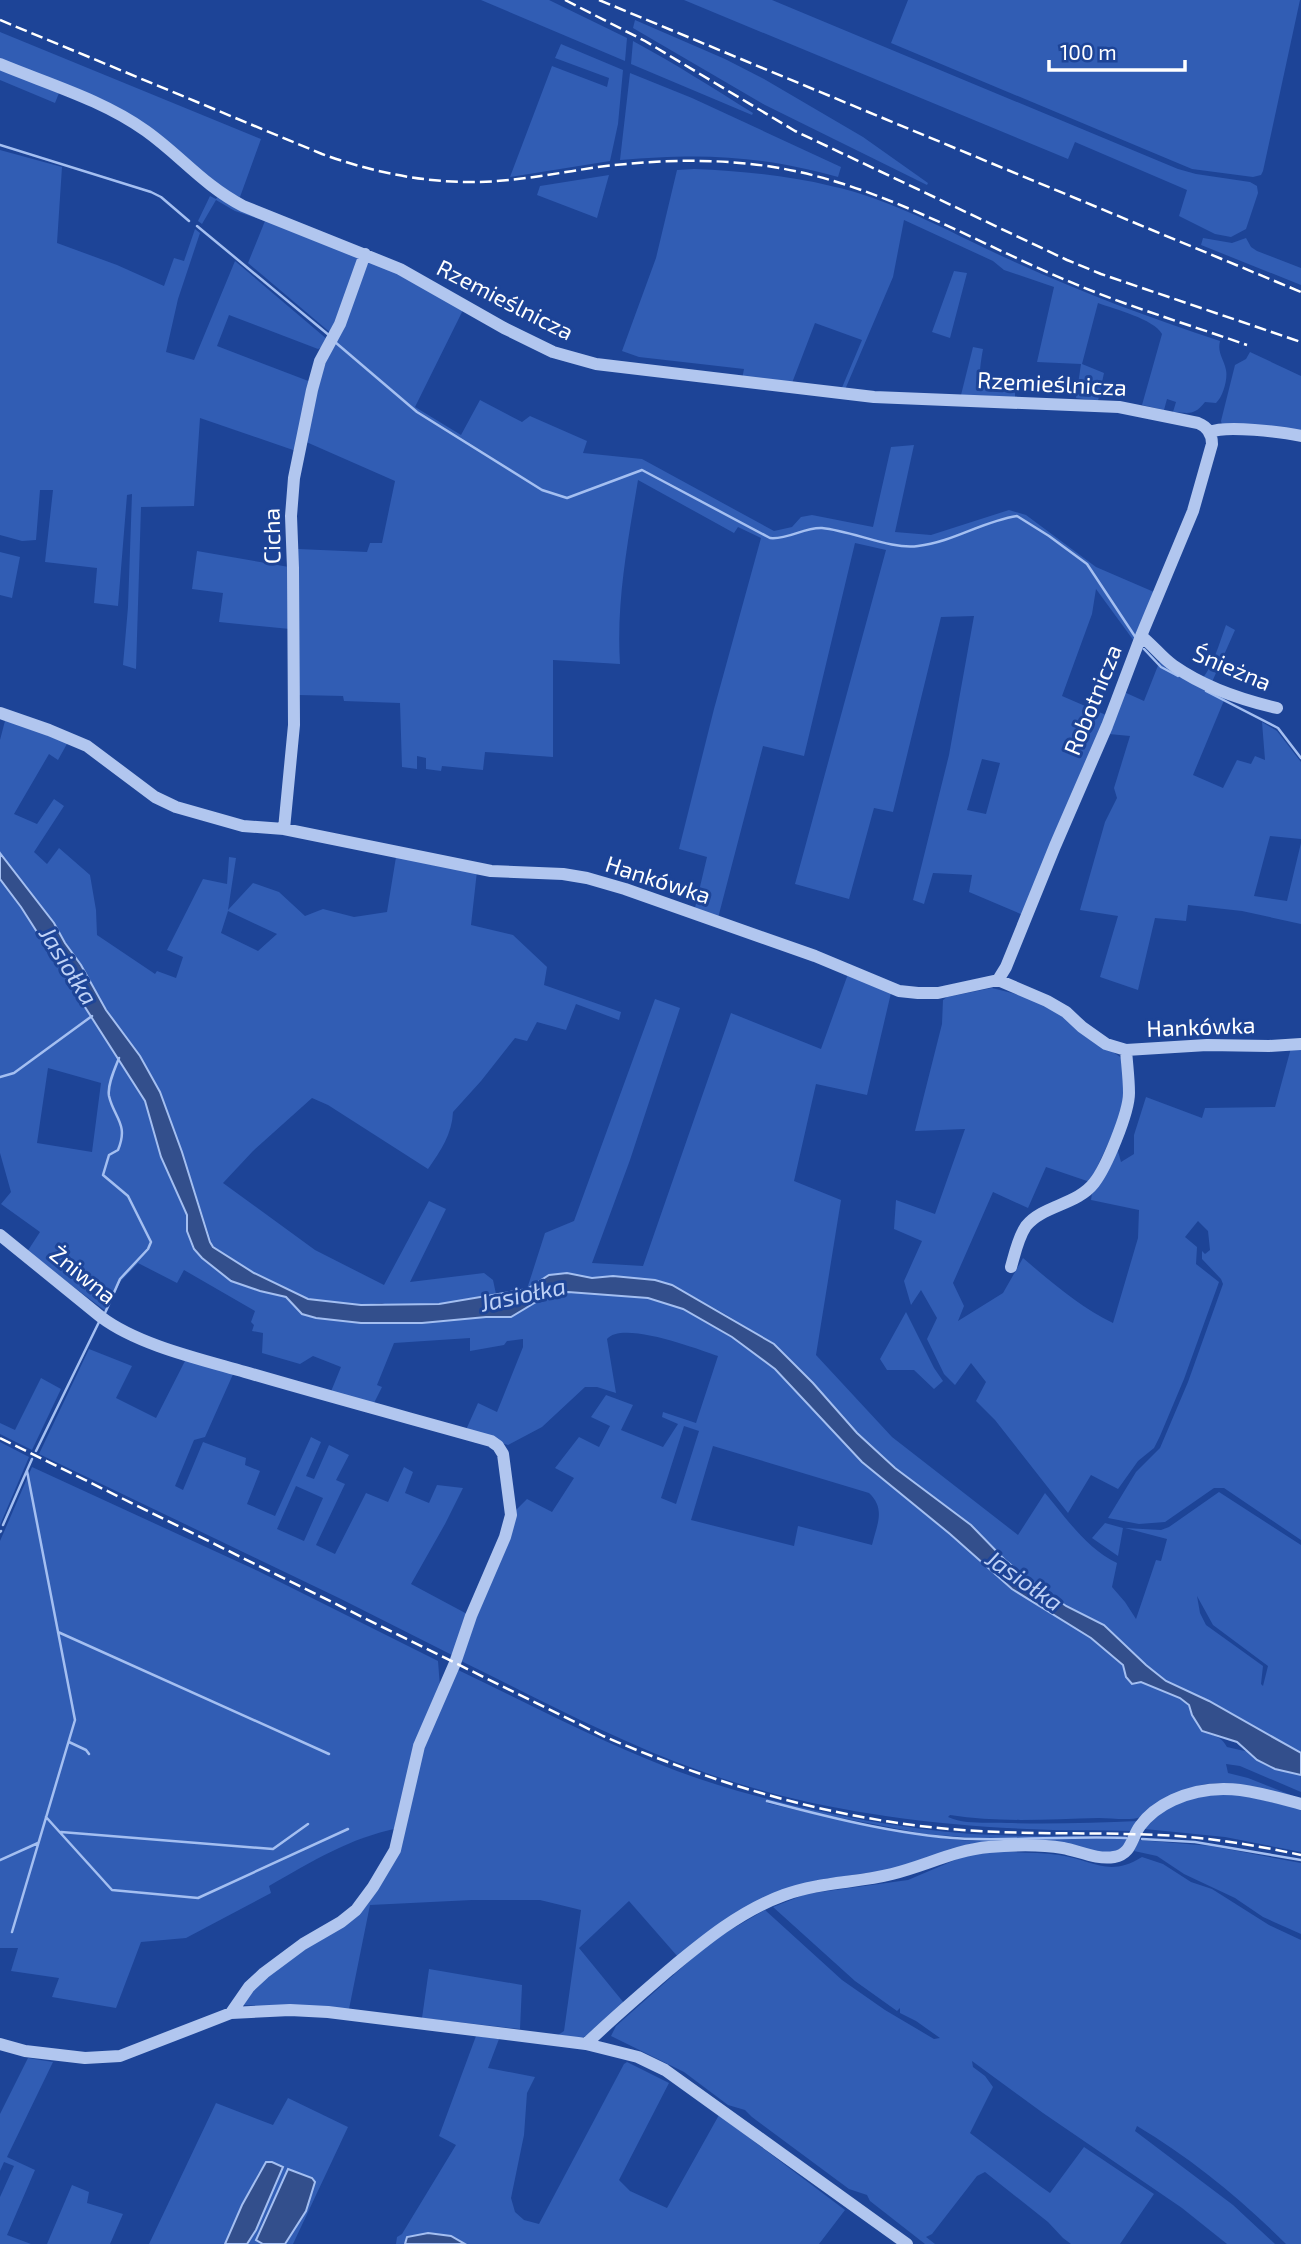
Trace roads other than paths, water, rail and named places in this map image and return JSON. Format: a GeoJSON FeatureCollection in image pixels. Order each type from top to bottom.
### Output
{"type":"FeatureCollection","features":[{"type":"Feature","properties":{"kind":"street","name":"Rzemieślnicza"},"geometry":{"type":"LineString","coordinates":[[0,64],[113,110],[146,131],[208,185],[243,206],[400,269],[504,328],[553,352],[596,364],[874,397],[1129,408],[1198,423],[1209,432],[1224,429],[1301,436]]}},
{"type":"Feature","properties":{"kind":"street","name":"Cicha"},"geometry":{"type":"LineString","coordinates":[[284,829],[294,725],[291,516],[294,478],[320,361],[340,324],[365,254]]}},
{"type":"Feature","properties":{"kind":"street","name":"Robotnicza"},"geometry":{"type":"LineString","coordinates":[[998,980],[1006,967],[1107,726],[1193,511],[1212,444],[1209,432]]}},
{"type":"Feature","properties":{"kind":"street","name":"Śnieżna"},"geometry":{"type":"LineString","coordinates":[[1141,636],[1174,666],[1190,675],[1227,693],[1277,708]]}},
{"type":"Feature","properties":{"kind":"street","name":"Hankówka"},"geometry":{"type":"LineString","coordinates":[[0,713],[87,746],[155,797],[176,807],[243,826],[284,829],[491,871],[563,874],[587,878],[815,956],[898,990],[938,993],[998,980],[1047,1001],[1066,1012],[1106,1044],[1126,1050],[1207,1045],[1269,1046],[1300,1041]]}},
{"type":"Feature","properties":{"kind":"street"},"geometry":{"type":"LineString","coordinates":[[1011,1267],[1027,1226],[1038,1216],[1074,1199],[1094,1184],[1126,1113],[1129,1095],[1126,1050]]}},
{"type":"Feature","properties":{"kind":"street","name":"Żniwna"},"geometry":{"type":"LineString","coordinates":[[0,1236],[104,1320],[161,1347],[491,1441],[503,1454],[511,1516],[455,1663],[419,1746],[395,1850],[356,1910],[264,1973],[249,1987],[231,2013]]}},
{"type":"Feature","properties":{"kind":"street"},"geometry":{"type":"LineString","coordinates":[[586,2044],[699,1945],[740,1917],[782,1896],[811,1887],[910,1870],[985,1847],[1024,1845],[1114,1857],[1129,1848],[1140,1826],[1152,1814],[1176,1799],[1201,1790],[1235,1788],[1301,1804]]}},
{"type":"Feature","properties":{"kind":"street"},"geometry":{"type":"LineString","coordinates":[[0,2044],[46,2054],[85,2058],[120,2056],[231,2013],[290,2010],[328,2012],[586,2044],[638,2057],[665,2070],[907,2244]]}},
{"type":"Feature","properties":{"kind":"water","name":"Jasiołka"},"geometry":{"type":"Polygon","coordinates":[[[0,853],[54,923],[106,1010],[140,1056],[160,1092],[213,1247],[254,1273],[308,1299],[361,1305],[439,1304],[527,1289],[549,1275],[567,1273],[592,1278],[613,1276],[655,1280],[672,1285],[774,1344],[857,1433],[895,1468],[971,1525],[1021,1573],[1066,1606],[1104,1625],[1166,1681],[1209,1701],[1301,1753],[1301,1775],[1275,1769],[1257,1760],[1237,1742],[1202,1731],[1189,1705],[1180,1698],[1141,1682],[1132,1684],[1126,1677],[1123,1665],[1091,1638],[1012,1589],[862,1462],[775,1369],[732,1337],[683,1309],[648,1298],[568,1292],[546,1296],[511,1317],[422,1323],[361,1323],[302,1314],[286,1297],[231,1281],[194,1249],[187,1231],[187,1215],[161,1157],[145,1101],[21,907],[0,879],[0,853]]]}},
{"type":"Feature","properties":{"kind":"water"},"geometry":{"type":"Polygon","coordinates":[[[266,2162],[283,2167],[256,2230],[247,2244],[225,2244],[242,2205],[266,2162]]]}},
{"type":"Feature","properties":{"kind":"water"},"geometry":{"type":"Polygon","coordinates":[[[288,2169],[312,2178],[315,2182],[306,2211],[285,2244],[263,2244],[256,2240],[288,2169]]]}},
{"type":"Feature","properties":{"kind":"water"},"geometry":{"type":"Polygon","coordinates":[[[428,2233],[451,2236],[465,2244],[405,2244],[407,2237],[428,2233]]]}},
{"type":"Feature","properties":{"kind":"waterway"},"geometry":{"type":"LineString","coordinates":[[0,145],[151,192],[189,221]]}},
{"type":"Feature","properties":{"kind":"waterway"},"geometry":{"type":"LineString","coordinates":[[197,226],[330,336]]}},
{"type":"Feature","properties":{"kind":"waterway"},"geometry":{"type":"LineString","coordinates":[[335,342],[417,412],[542,490],[567,498],[642,470],[770,538],[822,528],[907,546],[931,544],[1017,516],[1087,564],[1136,638]]}},
{"type":"Feature","properties":{"kind":"waterway"},"geometry":{"type":"LineString","coordinates":[[1144,649],[1161,667],[1178,676]]}},
{"type":"Feature","properties":{"kind":"waterway"},"geometry":{"type":"LineString","coordinates":[[1206,691],[1278,728],[1301,758]]}},
{"type":"Feature","properties":{"kind":"waterway","name":"Jasiołka"},"geometry":{"type":"LineString","coordinates":[[0,1077],[14,1073],[92,1016]]}},
{"type":"Feature","properties":{"kind":"waterway"},"geometry":{"type":"LineString","coordinates":[[105,1313],[120,1279],[148,1249],[151,1242],[128,1196],[103,1175],[109,1155],[118,1150],[122,1134],[109,1096],[119,1058]]}},
{"type":"Feature","properties":{"kind":"waterway"},"geometry":{"type":"LineString","coordinates":[[36,1451],[99,1322]]}},
{"type":"Feature","properties":{"kind":"waterway"},"geometry":{"type":"LineString","coordinates":[[3,1525],[32,1459]]}},
{"type":"Feature","properties":{"kind":"waterway"},"geometry":{"type":"LineString","coordinates":[[12,1932],[75,1720],[27,1471]]}},
{"type":"Feature","properties":{"kind":"waterway"},"geometry":{"type":"LineString","coordinates":[[58,1632],[329,1754]]}},
{"type":"Feature","properties":{"kind":"waterway"},"geometry":{"type":"LineString","coordinates":[[69,1742],[89,1754]]}},
{"type":"Feature","properties":{"kind":"waterway"},"geometry":{"type":"LineString","coordinates":[[767,1801],[871,1826],[951,1838],[1126,1838]]}},
{"type":"Feature","properties":{"kind":"waterway"},"geometry":{"type":"LineString","coordinates":[[46,1817],[112,1890],[198,1898],[348,1829]]}},
{"type":"Feature","properties":{"kind":"waterway"},"geometry":{"type":"LineString","coordinates":[[61,1832],[273,1849],[308,1824]]}},
{"type":"Feature","properties":{"kind":"waterway"},"geometry":{"type":"LineString","coordinates":[[1142,1839],[1195,1842],[1301,1860]]}},
{"type":"Feature","properties":{"kind":"waterway"},"geometry":{"type":"LineString","coordinates":[[0,1860],[38,1843]]}},
{"type":"Feature","properties":{"kind":"railway"},"geometry":{"type":"LineString","coordinates":[[565,0],[645,41],[795,131],[1067,260],[1301,342]]}},
{"type":"Feature","properties":{"kind":"railway"},"geometry":{"type":"LineString","coordinates":[[599,0],[1301,292]]}},
{"type":"Feature","properties":{"kind":"railway"},"geometry":{"type":"LineString","coordinates":[[0,20],[322,154],[398,175],[438,181],[493,181],[661,161],[746,163],[807,174],[884,198],[1090,290],[1247,345]]}},
{"type":"Feature","properties":{"kind":"railway"},"geometry":{"type":"LineString","coordinates":[[0,1438],[603,1736],[734,1785],[824,1809],[916,1825],[987,1832],[1177,1836],[1301,1855]]}}]}
